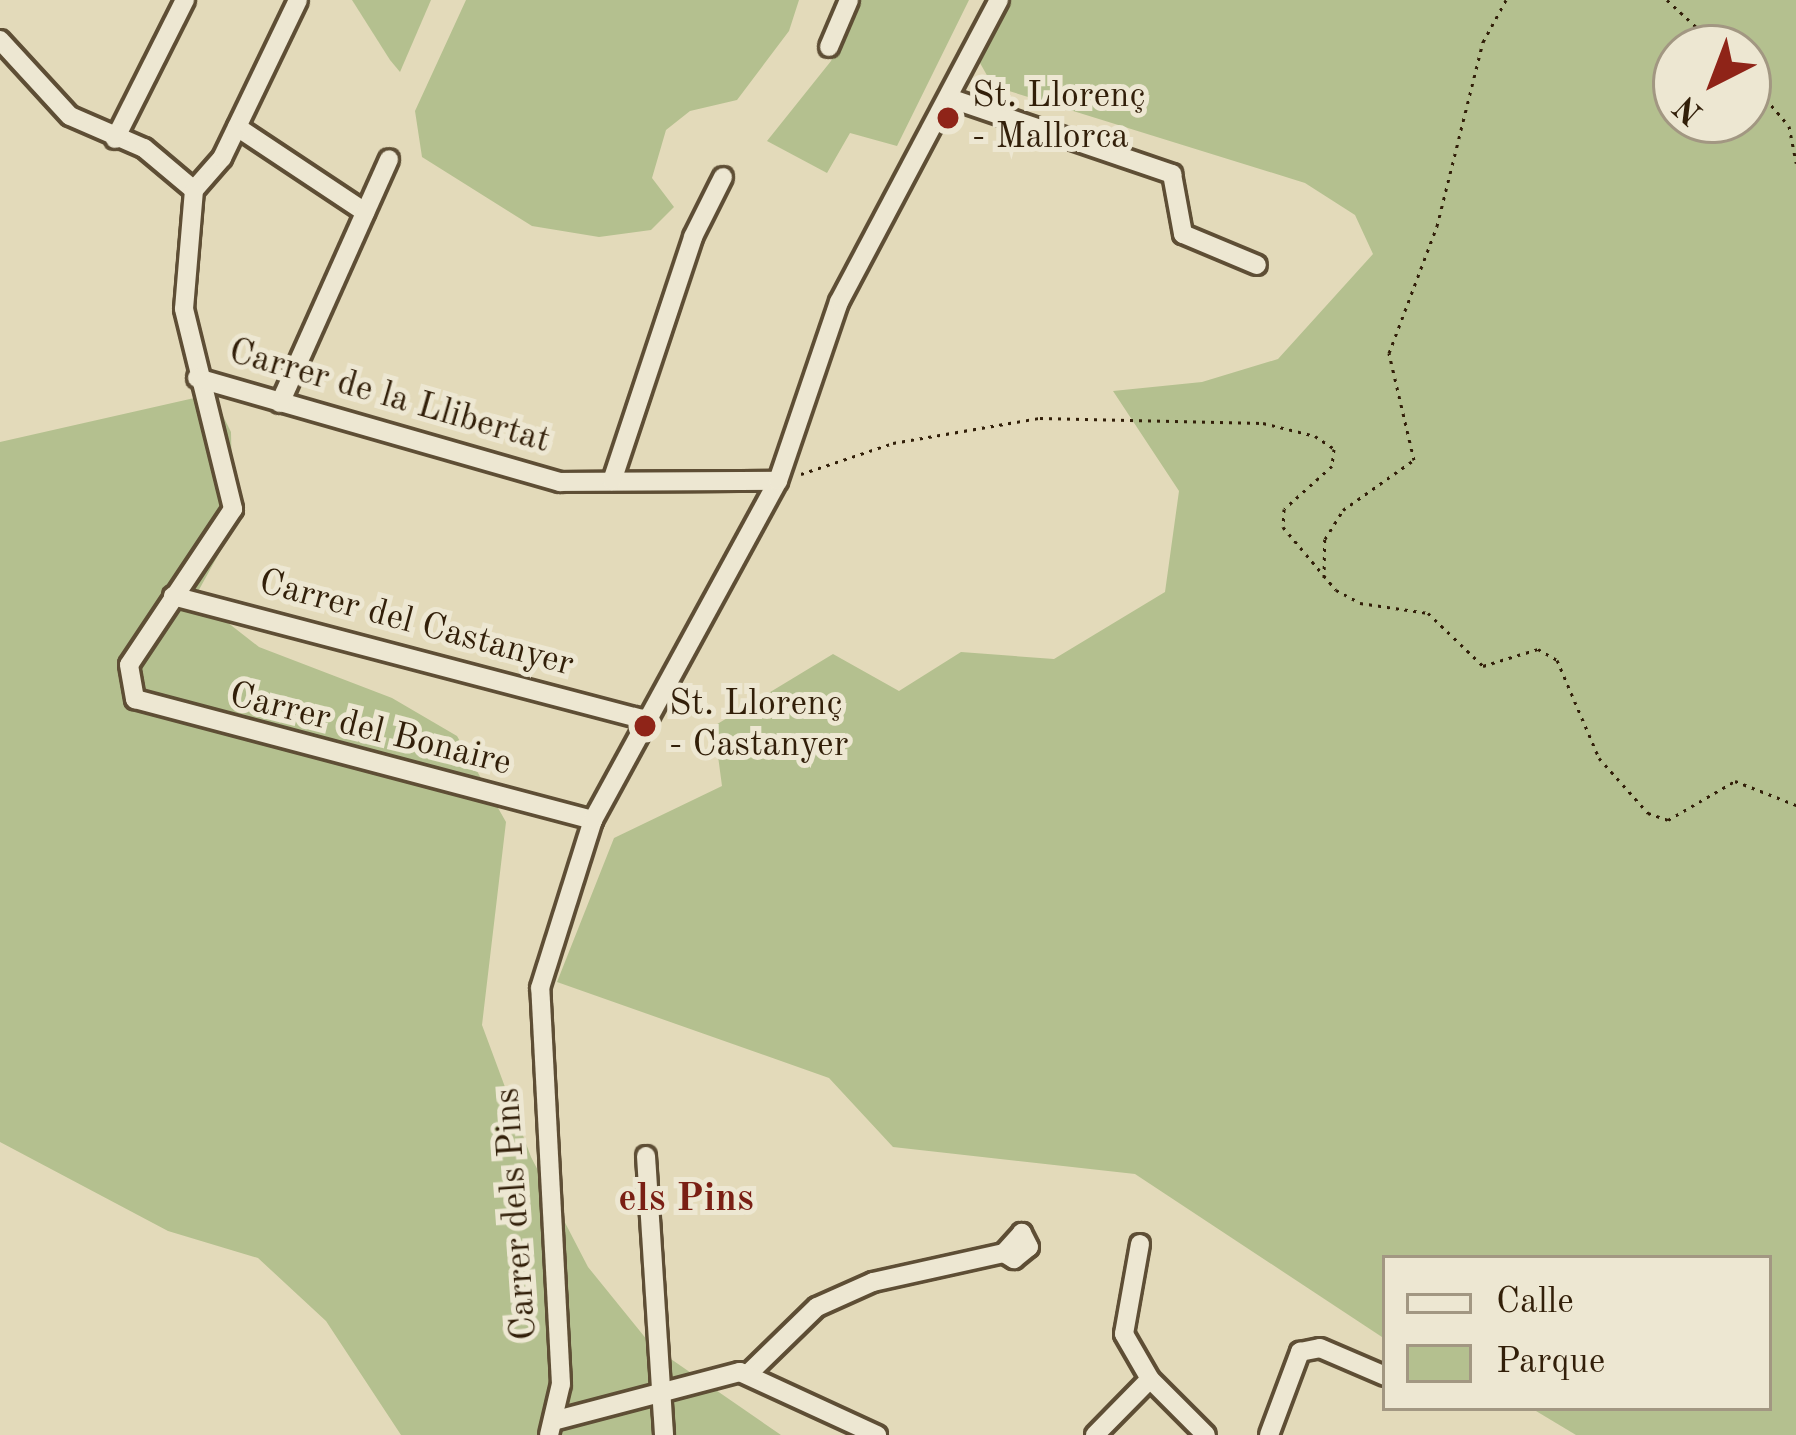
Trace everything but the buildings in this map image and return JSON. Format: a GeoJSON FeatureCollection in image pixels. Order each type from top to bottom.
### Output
{"type":"FeatureCollection","features":[{"type":"Feature","properties":{"kind":"street"},"geometry":{"type":"LineString","coordinates":[[115,139],[185,0]]}},
{"type":"Feature","properties":{"kind":"street"},"geometry":{"type":"LineString","coordinates":[[173,596],[233,509],[197,378],[184,309],[194,190],[237,127],[298,0]]}},
{"type":"Feature","properties":{"kind":"street"},"geometry":{"type":"LineString","coordinates":[[829,47],[849,0]]}},
{"type":"Feature","properties":{"kind":"street","name":"Carrer dels Pins"},"geometry":{"type":"LineString","coordinates":[[551,1428],[559,1319],[546,1229],[539,988],[592,820],[643,718],[778,481],[839,302],[999,0]]}},
{"type":"Feature","properties":{"kind":"street"},"geometry":{"type":"LineString","coordinates":[[0,40],[70,116],[144,148],[194,190]]}},
{"type":"Feature","properties":{"kind":"street"},"geometry":{"type":"LineString","coordinates":[[949,98],[1172,174],[1183,234],[1257,265]]}},
{"type":"Feature","properties":{"kind":"street"},"geometry":{"type":"LineString","coordinates":[[237,127],[365,212]]}},
{"type":"Feature","properties":{"kind":"street"},"geometry":{"type":"LineString","coordinates":[[280,403],[389,159]]}},
{"type":"Feature","properties":{"kind":"street"},"geometry":{"type":"LineString","coordinates":[[612,482],[693,237],[723,177]]}},
{"type":"Feature","properties":{"kind":"street","name":"Carrer de la Llibertat"},"geometry":{"type":"LineString","coordinates":[[197,378],[513,473],[612,482],[778,481]]}},
{"type":"Feature","properties":{"kind":"street","name":"Carrer del Bonaire"},"geometry":{"type":"LineString","coordinates":[[173,596],[129,664],[135,699],[592,820]]}},
{"type":"Feature","properties":{"kind":"street","name":"Carrer del Castanyer"},"geometry":{"type":"LineString","coordinates":[[173,596],[643,718]]}},
{"type":"Feature","properties":{"kind":"street"},"geometry":{"type":"LineString","coordinates":[[646,1156],[664,1435]]}},
{"type":"Feature","properties":{"kind":"street"},"geometry":{"type":"LineString","coordinates":[[1140,1244],[1124,1334],[1150,1379],[1206,1435]]}},
{"type":"Feature","properties":{"kind":"street"},"geometry":{"type":"LineString","coordinates":[[551,1428],[664,1392],[748,1373],[817,1307],[873,1282],[1004,1252]]}},
{"type":"Feature","properties":{"kind":"street"},"geometry":{"type":"LineString","coordinates":[[1268,1435],[1300,1352],[1319,1348],[1382,1375]]}},
{"type":"Feature","properties":{"kind":"street"},"geometry":{"type":"LineString","coordinates":[[748,1373],[877,1435]]}},
{"type":"Feature","properties":{"kind":"street"},"geometry":{"type":"LineString","coordinates":[[1095,1435],[1150,1379]]}},
{"type":"Feature","properties":{"kind":"street"},"geometry":{"type":"LineString","coordinates":[[836,1435],[837,1413]]}},
{"type":"Feature","properties":{"kind":"path"},"geometry":{"type":"LineString","coordinates":[[1324,579],[1325,539],[1343,510],[1414,460],[1389,353],[1437,226],[1483,42],[1505,0]]}},
{"type":"Feature","properties":{"kind":"path"},"geometry":{"type":"LineString","coordinates":[[1666,0],[1692,24]]}},
{"type":"Feature","properties":{"kind":"path"},"geometry":{"type":"LineString","coordinates":[[1772,106],[1789,126],[1796,163]]}},
{"type":"Feature","properties":{"kind":"path"},"geometry":{"type":"LineString","coordinates":[[778,481],[893,443],[1040,418],[1263,423],[1334,449],[1332,466],[1284,509],[1283,527],[1324,579],[1360,603],[1429,613],[1483,666],[1538,649],[1558,660],[1599,758],[1648,813],[1668,820],[1735,781],[1796,805]]}},
{"type":"Feature","properties":{"kind":"green space"},"geometry":{"type":"Polygon","coordinates":[[[352,0],[431,0],[400,72],[390,60],[352,0]]]}},
{"type":"Feature","properties":{"kind":"green space"},"geometry":{"type":"Polygon","coordinates":[[[466,0],[799,0],[789,31],[737,100],[690,111],[666,130],[652,178],[674,207],[651,230],[599,237],[532,226],[422,157],[415,111],[466,0]]]}},
{"type":"Feature","properties":{"kind":"green space"},"geometry":{"type":"Polygon","coordinates":[[[857,0],[969,0],[897,146],[850,133],[827,173],[767,141],[831,61],[857,0]]]}},
{"type":"Feature","properties":{"kind":"green space"},"geometry":{"type":"Polygon","coordinates":[[[1011,0],[1796,0],[1796,1435],[1576,1435],[1536,1411],[1772,1411],[1772,1255],[1382,1255],[1382,1337],[1135,1174],[893,1147],[829,1078],[557,982],[614,838],[722,786],[714,726],[833,654],[899,691],[961,652],[1054,659],[1165,592],[1179,491],[1113,391],[1202,382],[1278,359],[1373,254],[1355,215],[1305,183],[993,86],[980,63],[1011,0]]]}},
{"type":"Feature","properties":{"kind":"green space"},"geometry":{"type":"Polygon","coordinates":[[[212,394],[231,432],[233,528],[195,597],[259,647],[392,698],[457,736],[506,822],[482,1025],[531,1157],[588,1267],[652,1346],[781,1435],[401,1435],[326,1321],[258,1258],[168,1231],[0,1142],[0,442],[212,394]]]}},
{"type":"Feature","properties":{"kind":"place","name":"St. Llorenç - Mallorca"},"geometry":{"type":"Point","coordinates":[948,118]}},
{"type":"Feature","properties":{"kind":"place","name":"St. Llorenç - Castanyer"},"geometry":{"type":"Point","coordinates":[645,726]}},
{"type":"Feature","properties":{"kind":"district","name":"els Pins"},"geometry":{"type":"Point","coordinates":[686,1200]}}]}
